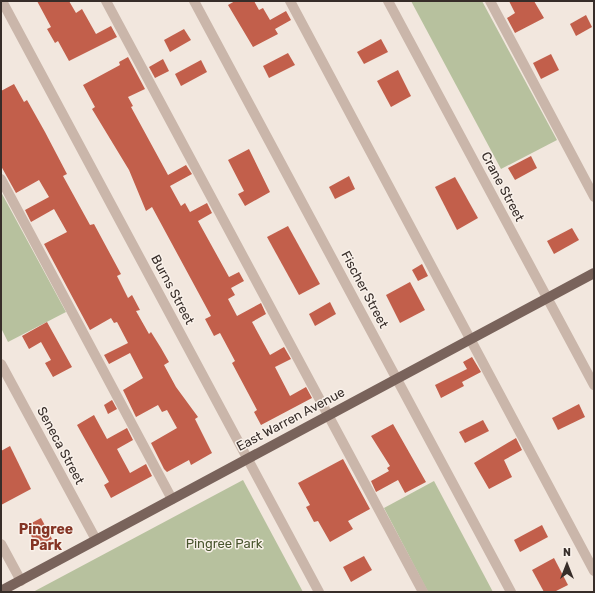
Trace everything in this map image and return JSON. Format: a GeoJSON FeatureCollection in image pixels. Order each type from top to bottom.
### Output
{"type":"FeatureCollection","features":[{"type":"Feature","properties":{"kind":"main road","name":"East Warren Avenue"},"geometry":{"type":"LineString","coordinates":[[1,591],[594,273]]}},
{"type":"Feature","properties":{"kind":"street","name":"Burns Street"},"geometry":{"type":"LineString","coordinates":[[2,1],[319,592]]}},
{"type":"Feature","properties":{"kind":"street"},"geometry":{"type":"LineString","coordinates":[[106,1],[423,592]]}},
{"type":"Feature","properties":{"kind":"street","name":"Fischer Street"},"geometry":{"type":"LineString","coordinates":[[194,1],[512,592]]}},
{"type":"Feature","properties":{"kind":"street"},"geometry":{"type":"LineString","coordinates":[[290,1],[594,570]]}},
{"type":"Feature","properties":{"kind":"street","name":"Crane Street"},"geometry":{"type":"LineString","coordinates":[[388,1],[594,385]]}},
{"type":"Feature","properties":{"kind":"street"},"geometry":{"type":"LineString","coordinates":[[490,1],[594,197]]}},
{"type":"Feature","properties":{"kind":"street"},"geometry":{"type":"LineString","coordinates":[[1,179],[172,499]]}},
{"type":"Feature","properties":{"kind":"street","name":"Seneca Street"},"geometry":{"type":"LineString","coordinates":[[1,364],[96,540]]}},
{"type":"Feature","properties":{"kind":"street"},"geometry":{"type":"LineString","coordinates":[[1,544],[21,580]]}},
{"type":"Feature","properties":{"kind":"green space"},"geometry":{"type":"Polygon","coordinates":[[[411,1],[482,1],[557,140],[501,169],[411,1]]]}},
{"type":"Feature","properties":{"kind":"green space"},"geometry":{"type":"Polygon","coordinates":[[[1,192],[66,312],[8,342],[1,328],[1,192]]]}},
{"type":"Feature","properties":{"kind":"green space","name":"Pingree Park"},"geometry":{"type":"Polygon","coordinates":[[[243,480],[303,592],[33,592],[243,480]]]}},
{"type":"Feature","properties":{"kind":"green space"},"geometry":{"type":"Polygon","coordinates":[[[434,481],[493,592],[428,592],[384,508],[434,481]]]}},
{"type":"Feature","properties":{"kind":"building"},"geometry":{"type":"Polygon","coordinates":[[[37,1],[69,1],[76,13],[82,9],[96,34],[111,26],[117,37],[69,61],[58,41],[55,43],[47,29],[51,27],[37,1]]]}},
{"type":"Feature","properties":{"kind":"building"},"geometry":{"type":"Polygon","coordinates":[[[235,1],[254,1],[259,10],[263,8],[270,20],[286,11],[291,20],[275,29],[278,34],[253,47],[228,5],[235,1]]]}},
{"type":"Feature","properties":{"kind":"building"},"geometry":{"type":"Polygon","coordinates":[[[509,1],[534,1],[544,18],[515,33],[507,18],[515,13],[509,1]]]}},
{"type":"Feature","properties":{"kind":"building"},"geometry":{"type":"Polygon","coordinates":[[[586,15],[592,27],[576,36],[570,24],[586,15]]]}},
{"type":"Feature","properties":{"kind":"building"},"geometry":{"type":"Polygon","coordinates":[[[184,29],[191,40],[170,52],[164,40],[184,29]]]}},
{"type":"Feature","properties":{"kind":"building"},"geometry":{"type":"Polygon","coordinates":[[[381,39],[388,52],[364,64],[357,52],[381,39]]]}},
{"type":"Feature","properties":{"kind":"building"},"geometry":{"type":"Polygon","coordinates":[[[288,53],[295,65],[269,78],[263,66],[288,53]]]}},
{"type":"Feature","properties":{"kind":"building"},"geometry":{"type":"Polygon","coordinates":[[[551,54],[559,70],[541,79],[533,63],[551,54]]]}},
{"type":"Feature","properties":{"kind":"building"},"geometry":{"type":"Polygon","coordinates":[[[128,57],[145,89],[128,97],[133,106],[131,107],[168,175],[186,165],[192,174],[170,186],[181,206],[185,203],[190,212],[207,203],[212,213],[198,221],[229,277],[239,272],[244,281],[231,288],[235,295],[228,299],[237,316],[261,303],[266,314],[252,322],[270,355],[284,347],[291,359],[275,367],[290,396],[306,387],[312,398],[261,425],[254,412],[257,410],[232,363],[235,361],[220,333],[214,336],[205,319],[211,316],[152,207],[146,211],[129,170],[92,109],[95,107],[83,85],[120,65],[119,62],[128,57]]]}},
{"type":"Feature","properties":{"kind":"building"},"geometry":{"type":"Polygon","coordinates":[[[163,59],[169,71],[155,78],[149,67],[163,59]]]}},
{"type":"Feature","properties":{"kind":"building"},"geometry":{"type":"Polygon","coordinates":[[[201,60],[207,72],[181,86],[175,74],[201,60]]]}},
{"type":"Feature","properties":{"kind":"building"},"geometry":{"type":"Polygon","coordinates":[[[398,70],[411,96],[391,107],[377,81],[398,70]]]}},
{"type":"Feature","properties":{"kind":"building"},"geometry":{"type":"Polygon","coordinates":[[[14,84],[24,102],[27,100],[67,174],[63,176],[90,225],[94,224],[121,274],[117,276],[128,298],[132,295],[140,310],[136,311],[149,334],[151,332],[169,362],[164,365],[176,387],[198,417],[195,419],[212,453],[191,465],[189,460],[167,472],[164,469],[151,443],[177,428],[167,410],[162,412],[158,405],[136,417],[123,390],[143,378],[130,353],[109,364],[104,355],[128,343],[117,322],[114,323],[111,318],[90,330],[44,244],[67,232],[54,209],[31,222],[25,210],[49,197],[39,180],[16,193],[1,166],[1,91],[14,84]]]}},
{"type":"Feature","properties":{"kind":"building"},"geometry":{"type":"Polygon","coordinates":[[[249,149],[270,192],[245,206],[238,194],[244,191],[228,160],[249,149]]]}},
{"type":"Feature","properties":{"kind":"building"},"geometry":{"type":"Polygon","coordinates":[[[531,156],[537,168],[515,180],[508,168],[531,156]]]}},
{"type":"Feature","properties":{"kind":"building"},"geometry":{"type":"Polygon","coordinates":[[[349,176],[355,189],[335,199],[329,187],[349,176]]]}},
{"type":"Feature","properties":{"kind":"building"},"geometry":{"type":"Polygon","coordinates":[[[455,177],[478,218],[457,230],[435,187],[455,177]]]}},
{"type":"Feature","properties":{"kind":"building"},"geometry":{"type":"Polygon","coordinates":[[[288,226],[320,284],[299,295],[267,237],[288,226]]]}},
{"type":"Feature","properties":{"kind":"building"},"geometry":{"type":"Polygon","coordinates":[[[572,228],[579,240],[554,254],[547,241],[572,228]]]}},
{"type":"Feature","properties":{"kind":"building"},"geometry":{"type":"Polygon","coordinates":[[[422,264],[428,276],[418,281],[412,270],[422,264]]]}},
{"type":"Feature","properties":{"kind":"building"},"geometry":{"type":"Polygon","coordinates":[[[410,282],[425,310],[400,323],[386,295],[410,282]]]}},
{"type":"Feature","properties":{"kind":"building"},"geometry":{"type":"Polygon","coordinates":[[[330,302],[336,314],[315,326],[309,314],[330,302]]]}},
{"type":"Feature","properties":{"kind":"building"},"geometry":{"type":"Polygon","coordinates":[[[47,322],[72,367],[53,377],[45,363],[51,360],[41,342],[29,349],[22,336],[47,322]]]}},
{"type":"Feature","properties":{"kind":"building"},"geometry":{"type":"Polygon","coordinates":[[[472,357],[481,372],[462,382],[464,386],[441,398],[435,385],[467,369],[463,362],[472,357]]]}},
{"type":"Feature","properties":{"kind":"building"},"geometry":{"type":"Polygon","coordinates":[[[112,400],[117,409],[108,414],[104,405],[112,400]]]}},
{"type":"Feature","properties":{"kind":"building"},"geometry":{"type":"Polygon","coordinates":[[[579,404],[585,417],[558,430],[552,418],[579,404]]]}},
{"type":"Feature","properties":{"kind":"building"},"geometry":{"type":"Polygon","coordinates":[[[94,415],[107,439],[127,428],[133,440],[117,449],[130,473],[146,464],[152,476],[111,498],[104,485],[109,482],[77,425],[94,415]]]}},
{"type":"Feature","properties":{"kind":"building"},"geometry":{"type":"Polygon","coordinates":[[[483,420],[489,431],[465,443],[459,432],[483,420]]]}},
{"type":"Feature","properties":{"kind":"building"},"geometry":{"type":"Polygon","coordinates":[[[393,424],[426,482],[405,493],[398,480],[376,492],[371,481],[389,471],[387,468],[390,466],[371,436],[393,424]]]}},
{"type":"Feature","properties":{"kind":"building"},"geometry":{"type":"Polygon","coordinates":[[[516,438],[522,450],[504,460],[512,477],[489,489],[474,463],[516,438]]]}},
{"type":"Feature","properties":{"kind":"building"},"geometry":{"type":"Polygon","coordinates":[[[10,446],[31,489],[1,505],[1,451],[10,446]]]}},
{"type":"Feature","properties":{"kind":"building"},"geometry":{"type":"Polygon","coordinates":[[[343,459],[370,509],[348,521],[353,529],[330,542],[318,521],[314,522],[306,507],[310,505],[298,483],[343,459]]]}},
{"type":"Feature","properties":{"kind":"building"},"geometry":{"type":"Polygon","coordinates":[[[41,518],[52,539],[37,547],[26,526],[41,518]]]}},
{"type":"Feature","properties":{"kind":"building"},"geometry":{"type":"Polygon","coordinates":[[[542,525],[548,537],[520,552],[514,540],[542,525]]]}},
{"type":"Feature","properties":{"kind":"building"},"geometry":{"type":"Polygon","coordinates":[[[364,556],[372,570],[351,582],[343,567],[364,556]]]}},
{"type":"Feature","properties":{"kind":"building"},"geometry":{"type":"Polygon","coordinates":[[[554,558],[568,585],[554,592],[544,592],[532,570],[554,558]]]}},
{"type":"Feature","properties":{"kind":"district","name":"Pingree Park"},"geometry":{"type":"Point","coordinates":[46,538]}}]}
